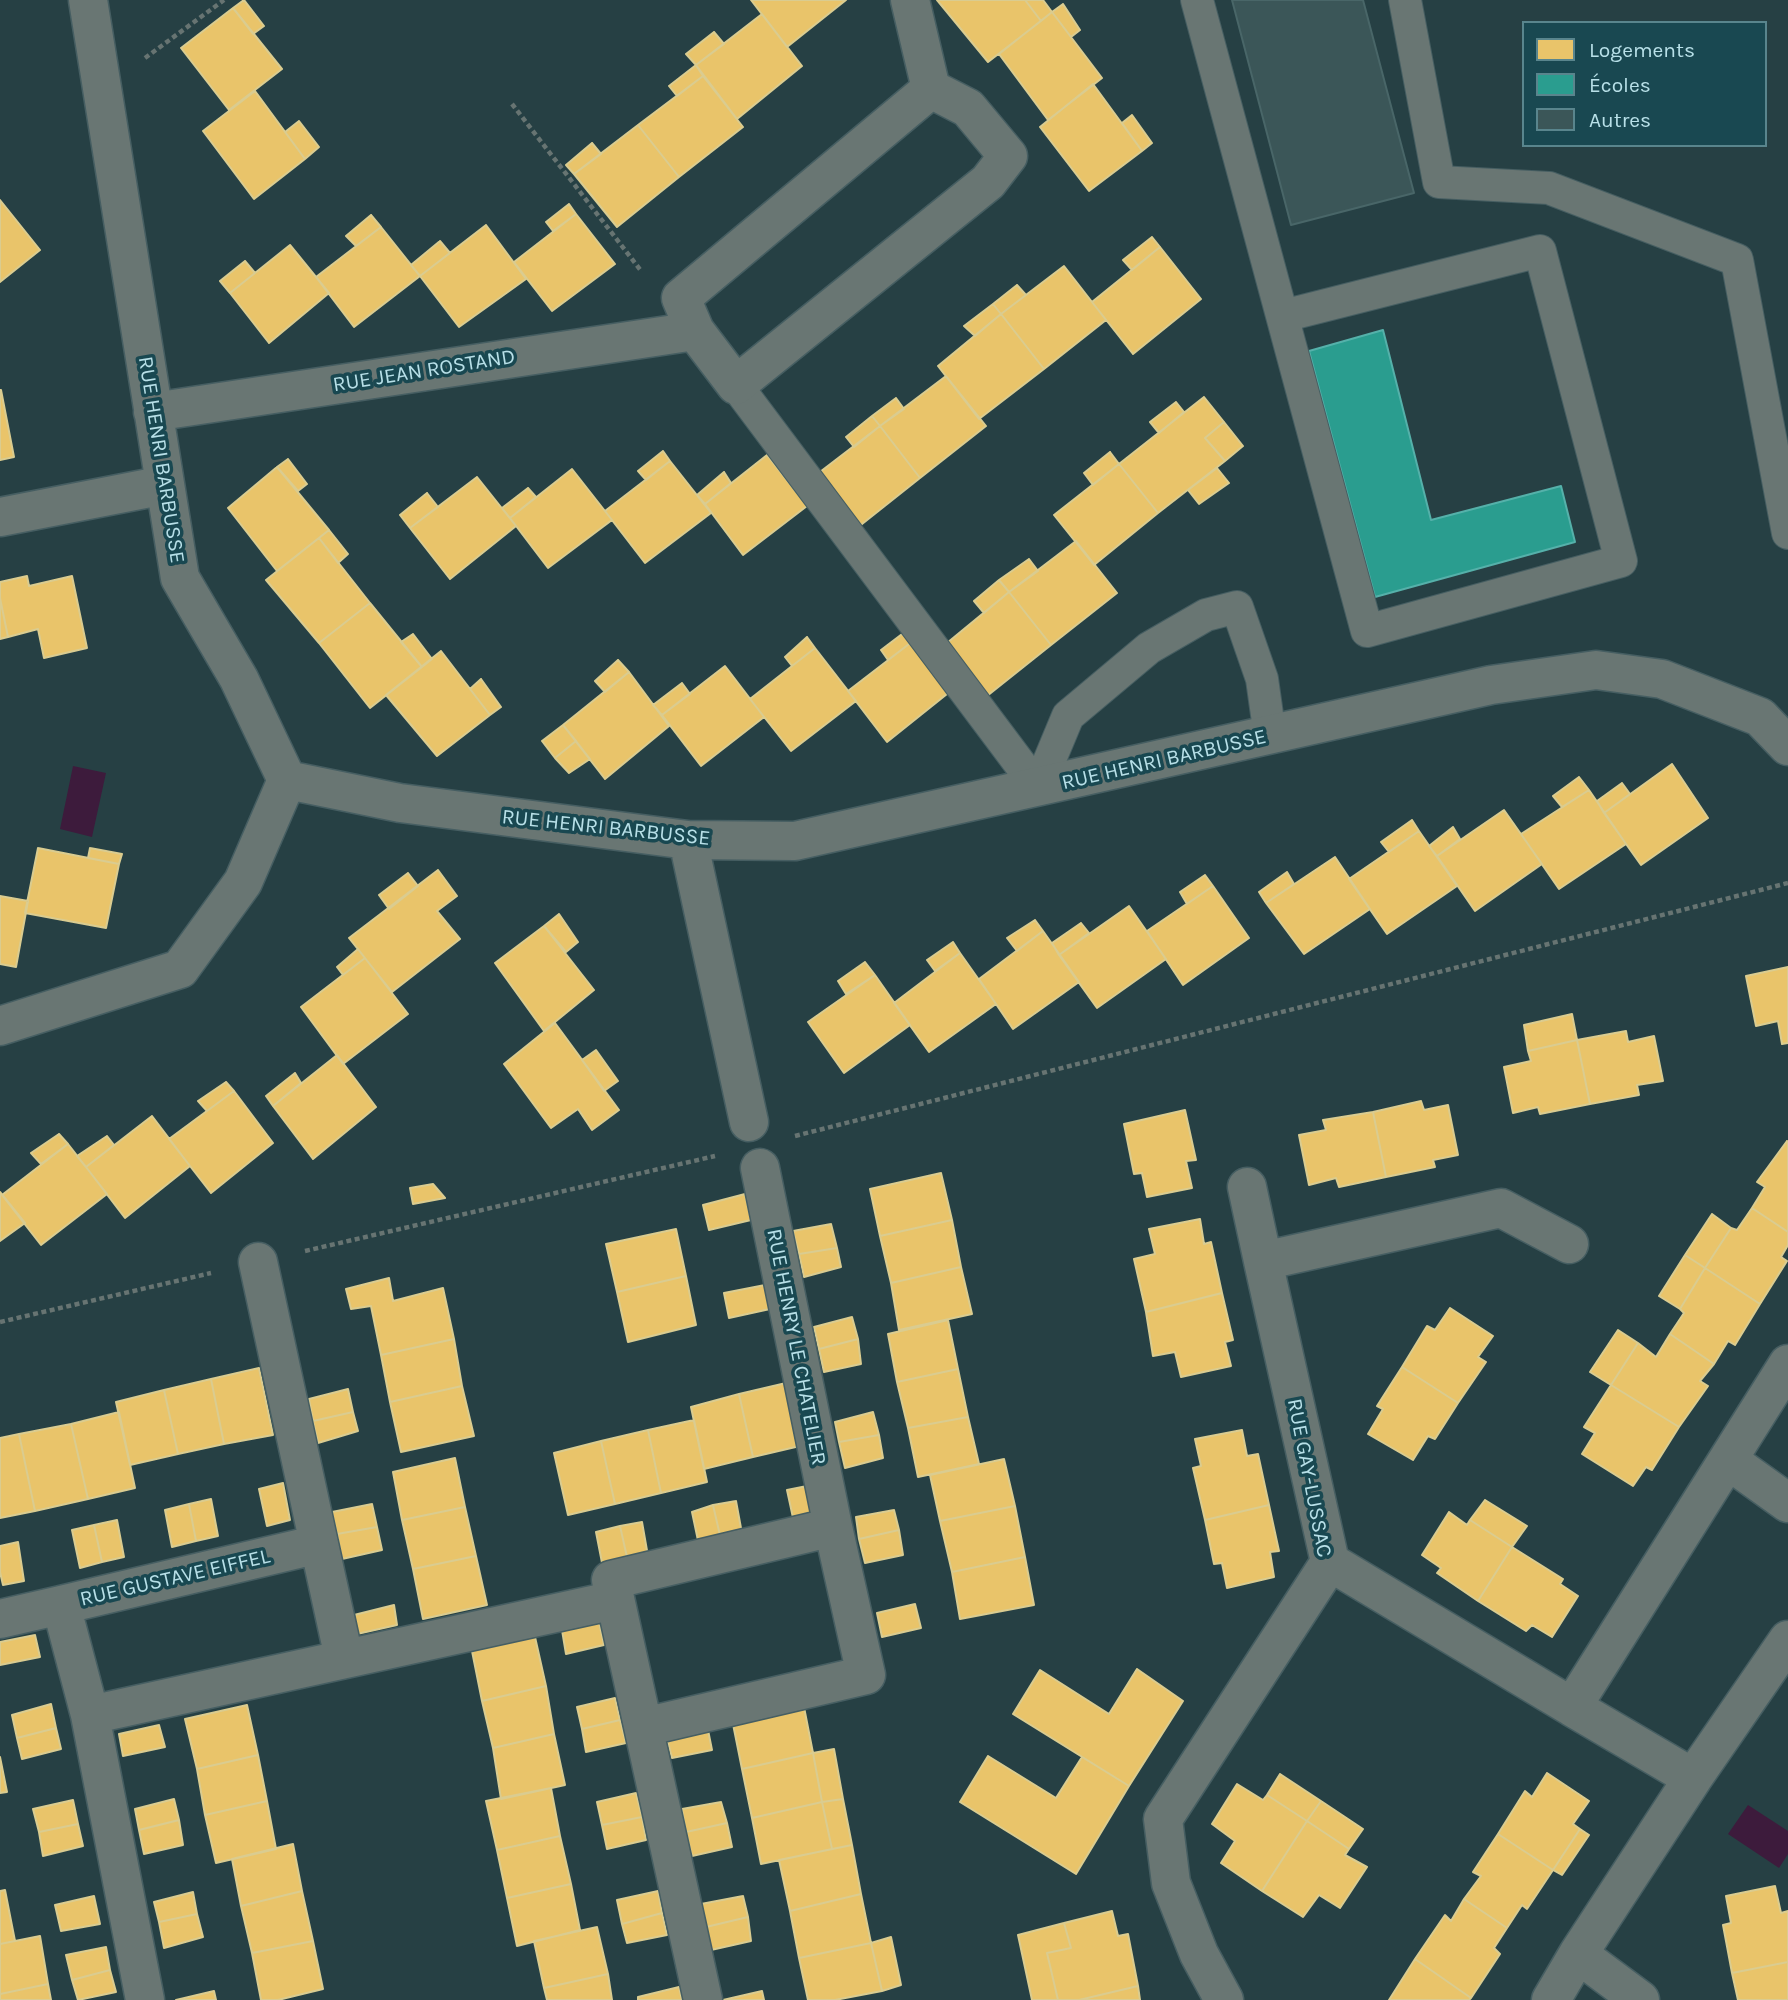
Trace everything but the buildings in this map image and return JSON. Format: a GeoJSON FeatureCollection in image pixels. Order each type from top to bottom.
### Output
{"type":"FeatureCollection","features":[{"type":"Feature","properties":{"kind":"street","name":"RUE HENRI BARBUSSE"},"geometry":{"type":"LineString","coordinates":[[88,0],[180,578],[240,679],[287,780],[400,803],[688,840],[795,841],[1491,685],[1596,670],[1662,679],[1760,717],[1788,746]]}},
{"type":"Feature","properties":{"kind":"street"},"geometry":{"type":"LineString","coordinates":[[910,0],[931,89],[968,108],[1008,156],[988,181],[736,385],[688,314],[931,89]]}},
{"type":"Feature","properties":{"kind":"street","name":"RUE JEAN ROSTAND"},"geometry":{"type":"LineString","coordinates":[[153,412],[688,314]]}},
{"type":"Feature","properties":{"kind":"street"},"geometry":{"type":"LineString","coordinates":[[0,517],[165,485]]}},
{"type":"Feature","properties":{"kind":"street"},"geometry":{"type":"LineString","coordinates":[[0,1026],[180,969],[243,882],[287,780]]}},
{"type":"Feature","properties":{"kind":"street","name":"RUE HENRY LE CHATELIER"},"geometry":{"type":"LineString","coordinates":[[644,1727],[866,1675],[688,840]]}},
{"type":"Feature","properties":{"kind":"street","name":"RUE GAY-LUSSAC"},"geometry":{"type":"LineString","coordinates":[[1224,2000],[1199,1954],[1171,1883],[1163,1819],[1330,1562],[1247,1187]]}},
{"type":"Feature","properties":{"kind":"street"},"geometry":{"type":"LineString","coordinates":[[1263,1261],[1502,1208],[1569,1244]]}},
{"type":"Feature","properties":{"kind":"street"},"geometry":{"type":"LineString","coordinates":[[258,1262],[344,1658]]}},
{"type":"Feature","properties":{"kind":"street"},"geometry":{"type":"LineString","coordinates":[[1572,1707],[1788,1364]]}},
{"type":"Feature","properties":{"kind":"street"},"geometry":{"type":"LineString","coordinates":[[1728,1460],[1788,1503]]}},
{"type":"Feature","properties":{"kind":"street"},"geometry":{"type":"LineString","coordinates":[[703,2000],[611,1580],[833,1527]]}},
{"type":"Feature","properties":{"kind":"street","name":"RUE GUSTAVE EIFFEL"},"geometry":{"type":"LineString","coordinates":[[145,2000],[90,1715],[61,1605],[319,1544]]}},
{"type":"Feature","properties":{"kind":"street"},"geometry":{"type":"LineString","coordinates":[[1330,1562],[1693,1778]]}},
{"type":"Feature","properties":{"kind":"street"},"geometry":{"type":"LineString","coordinates":[[90,1715],[615,1600]]}},
{"type":"Feature","properties":{"kind":"street"},"geometry":{"type":"LineString","coordinates":[[0,1619],[61,1605]]}},
{"type":"Feature","properties":{"kind":"street"},"geometry":{"type":"LineString","coordinates":[[1551,2000],[1693,1778],[1788,1640]]}},
{"type":"Feature","properties":{"kind":"street"},"geometry":{"type":"LineString","coordinates":[[1578,1954],[1640,2000]]}},
{"type":"Feature","properties":{"kind":"lane"},"geometry":{"type":"LineString","coordinates":[[1198,0],[1367,631],[1620,561],[1540,251],[1283,316]]}},
{"type":"Feature","properties":{"kind":"lane"},"geometry":{"type":"LineString","coordinates":[[1405,0],[1439,181],[1549,188],[1737,260],[1788,533]]}},
{"type":"Feature","properties":{"kind":"lane"},"geometry":{"type":"LineString","coordinates":[[736,385],[1038,788]]}},
{"type":"Feature","properties":{"kind":"lane"},"geometry":{"type":"LineString","coordinates":[[1038,788],[1068,716],[1149,648],[1206,615],[1237,607],[1262,679],[1270,736]]}},
{"type":"Feature","properties":{"kind":"path"},"geometry":{"type":"LineString","coordinates":[[102,90],[224,0]]}},
{"type":"Feature","properties":{"kind":"path"},"geometry":{"type":"LineString","coordinates":[[512,104],[646,278],[688,314]]}},
{"type":"Feature","properties":{"kind":"path"},"geometry":{"type":"LineString","coordinates":[[0,1322],[755,1145],[1788,883]]}},
{"type":"Feature","properties":{"kind":"shaded area"},"geometry":{"type":"Polygon","coordinates":[[[73,766],[106,773],[92,837],[60,829],[73,766]]]}},
{"type":"Feature","properties":{"kind":"shaded area"},"geometry":{"type":"Polygon","coordinates":[[[1748,1805],[1788,1831],[1788,1854],[1779,1868],[1728,1834],[1748,1805]]]}}]}
